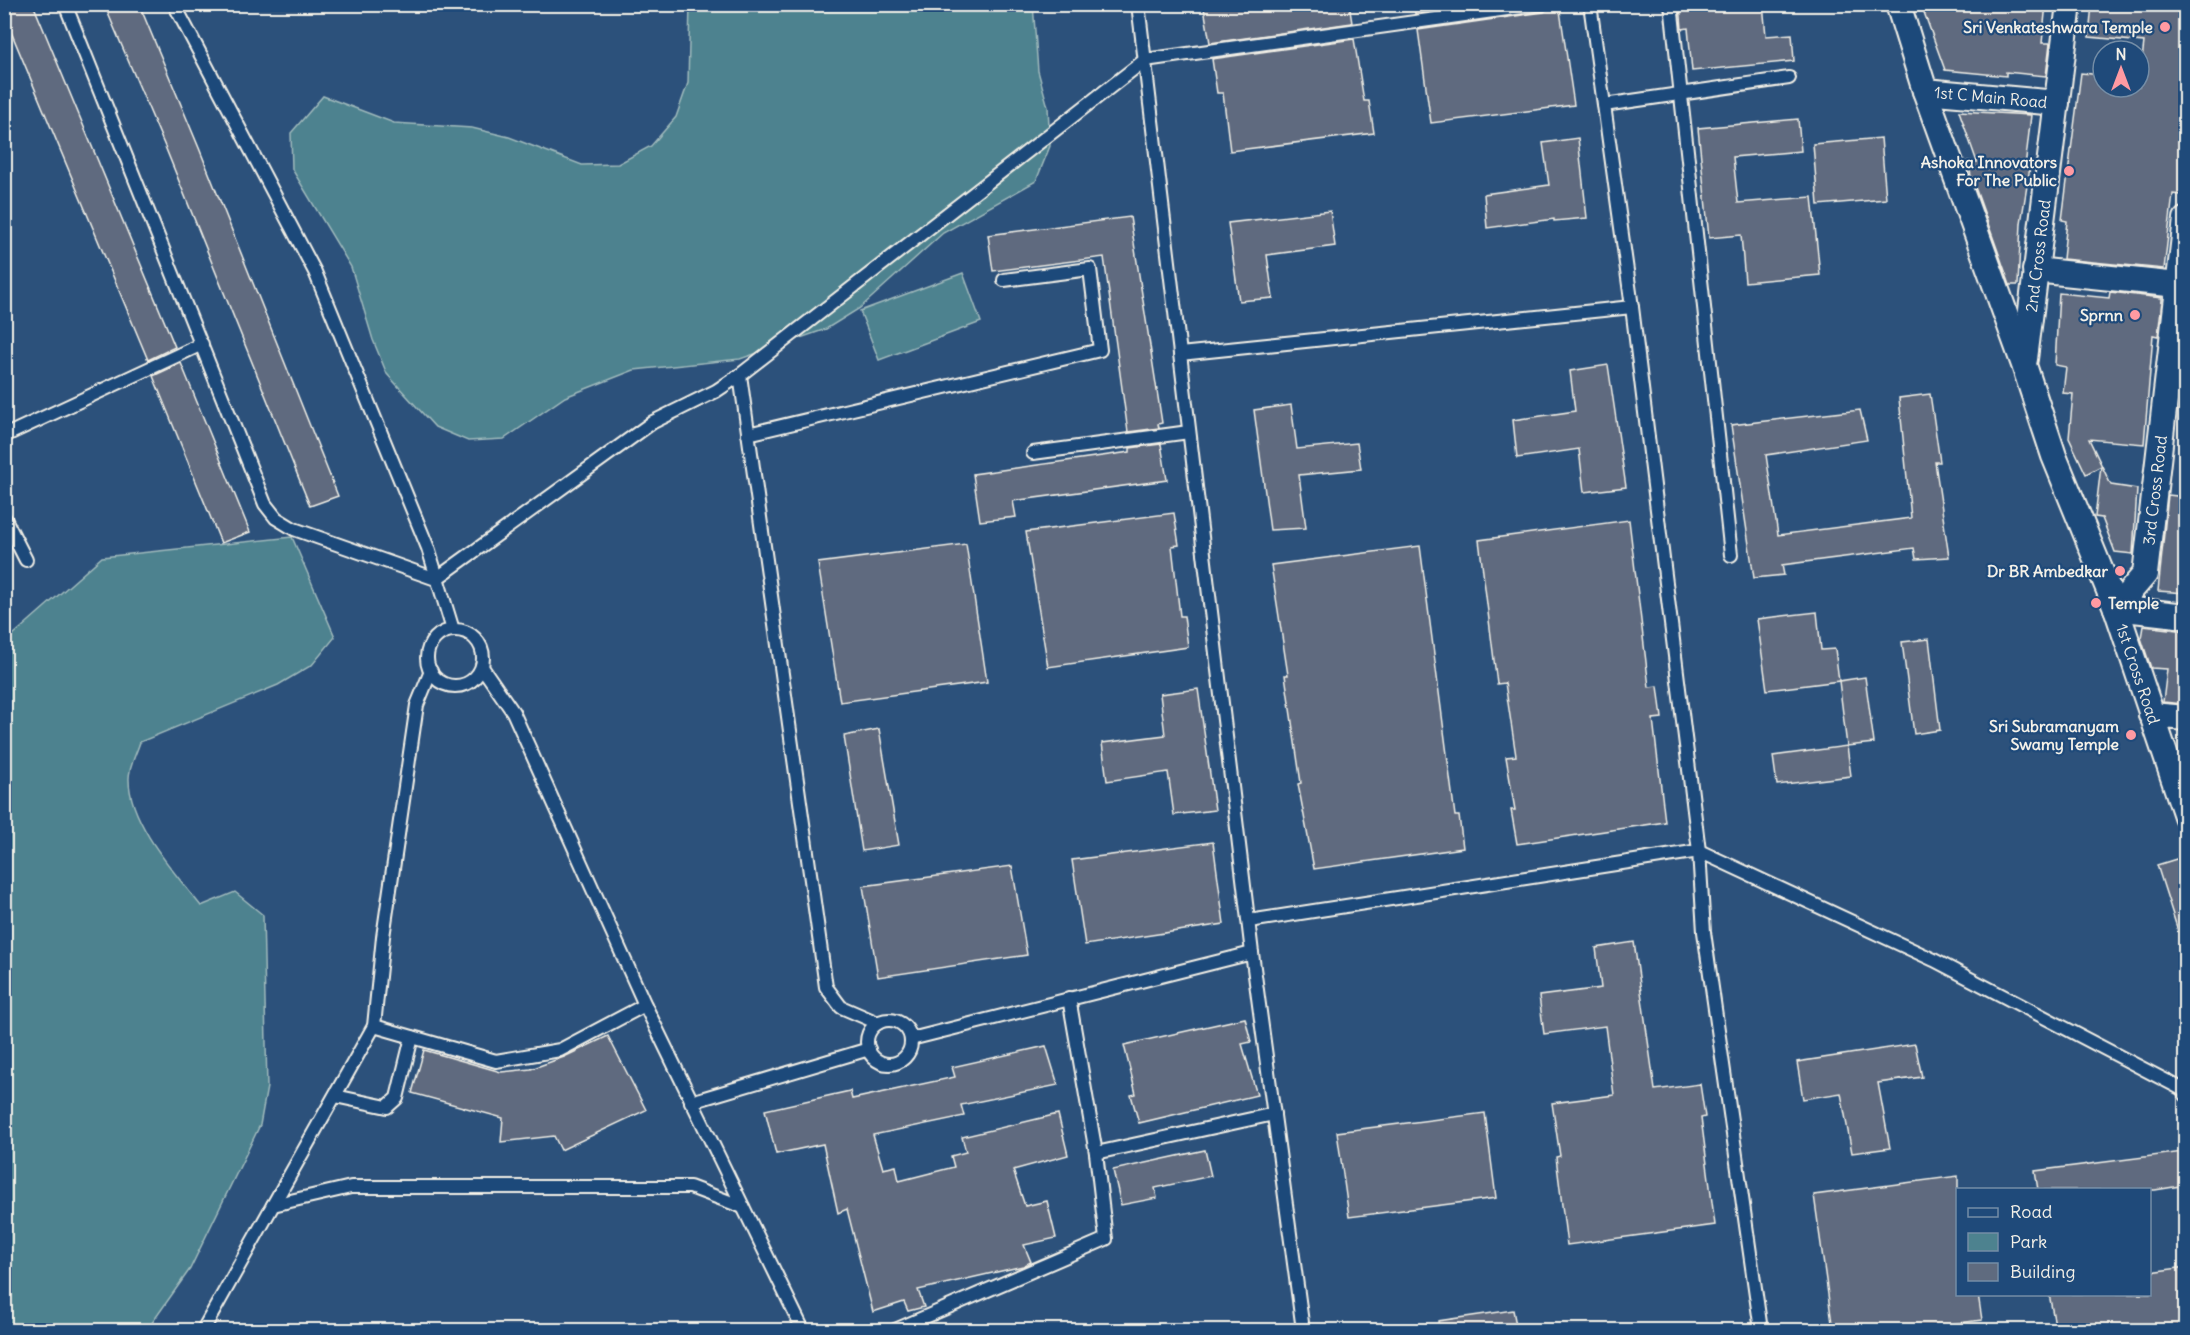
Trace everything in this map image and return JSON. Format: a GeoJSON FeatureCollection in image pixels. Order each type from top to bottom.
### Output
{"type":"FeatureCollection","features":[{"type":"Feature","properties":{"kind":"street","name":"1st Cross Road"},"geometry":{"type":"LineString","coordinates":[[1898,4],[1925,91],[2024,365],[2054,456],[2116,608],[2184,806]]}},
{"type":"Feature","properties":{"kind":"street","name":"2nd Cross Road"},"geometry":{"type":"LineString","coordinates":[[2024,365],[2069,4]]}},
{"type":"Feature","properties":{"kind":"street","name":"1st C Main Road"},"geometry":{"type":"LineString","coordinates":[[1925,91],[2057,103]]}},
{"type":"Feature","properties":{"kind":"street","name":"3rd Cross Road"},"geometry":{"type":"LineString","coordinates":[[2116,608],[2145,574],[2186,219]]}},
{"type":"Feature","properties":{"kind":"street"},"geometry":{"type":"LineString","coordinates":[[2035,270],[2178,285]]}},
{"type":"Feature","properties":{"kind":"street"},"geometry":{"type":"LineString","coordinates":[[2116,608],[2186,616]]}},
{"type":"Feature","properties":{"kind":"street"},"geometry":{"type":"LineString","coordinates":[[2151,715],[2186,718]]}},
{"type":"Feature","properties":{"kind":"lane"},"geometry":{"type":"LineString","coordinates":[[66,4],[265,504],[276,518],[294,529],[436,579]]}},
{"type":"Feature","properties":{"kind":"lane"},"geometry":{"type":"LineString","coordinates":[[174,4],[315,272],[428,548],[453,630]]}},
{"type":"Feature","properties":{"kind":"lane"},"geometry":{"type":"LineString","coordinates":[[1138,4],[1252,953],[1304,1330]]}},
{"type":"Feature","properties":{"kind":"lane"},"geometry":{"type":"LineString","coordinates":[[436,579],[653,422],[716,391],[740,375],[1145,60],[1543,4]]}},
{"type":"Feature","properties":{"kind":"lane"},"geometry":{"type":"LineString","coordinates":[[1590,4],[1632,307],[1699,851],[1704,932],[1761,1330]]}},
{"type":"Feature","properties":{"kind":"lane"},"geometry":{"type":"LineString","coordinates":[[1671,4],[1731,555]]}},
{"type":"Feature","properties":{"kind":"lane"},"geometry":{"type":"LineString","coordinates":[[1604,105],[1789,78]]}},
{"type":"Feature","properties":{"kind":"lane"},"geometry":{"type":"LineString","coordinates":[[748,434],[1100,350],[1090,269],[1004,280]]}},
{"type":"Feature","properties":{"kind":"lane"},"geometry":{"type":"LineString","coordinates":[[1180,354],[1632,307]]}},
{"type":"Feature","properties":{"kind":"lane"},"geometry":{"type":"LineString","coordinates":[[4,436],[202,344]]}},
{"type":"Feature","properties":{"kind":"lane"},"geometry":{"type":"LineString","coordinates":[[740,375],[826,987],[841,1007],[878,1023]]}},
{"type":"Feature","properties":{"kind":"lane"},"geometry":{"type":"LineString","coordinates":[[1033,453],[1189,432]]}},
{"type":"Feature","properties":{"kind":"lane"},"geometry":{"type":"LineString","coordinates":[[4,517],[26,560]]}},
{"type":"Feature","properties":{"kind":"lane"},"geometry":{"type":"LineString","coordinates":[[482,667],[471,681],[453,686],[444,684],[431,671],[428,663],[431,645],[444,633],[453,630],[462,631],[477,641],[482,649],[482,667],[513,712],[645,1005],[802,1330]]}},
{"type":"Feature","properties":{"kind":"lane"},"geometry":{"type":"LineString","coordinates":[[203,1330],[374,1026],[383,937],[417,705],[431,671]]}},
{"type":"Feature","properties":{"kind":"lane"},"geometry":{"type":"LineString","coordinates":[[1249,921],[1699,851],[1934,960],[2182,1089],[2186,1095]]}},
{"type":"Feature","properties":{"kind":"lane"},"geometry":{"type":"LineString","coordinates":[[911,1039],[1252,953]]}},
{"type":"Feature","properties":{"kind":"lane"},"geometry":{"type":"LineString","coordinates":[[894,1330],[1106,1239],[1096,1153],[1069,998]]}},
{"type":"Feature","properties":{"kind":"lane"},"geometry":{"type":"LineString","coordinates":[[374,1026],[496,1061],[560,1050],[645,1005]]}},
{"type":"Feature","properties":{"kind":"lane"},"geometry":{"type":"LineString","coordinates":[[884,1021],[899,1022],[905,1026],[911,1039],[908,1053],[898,1062],[891,1064],[877,1060],[869,1048],[869,1035],[878,1023],[884,1021]]}},
{"type":"Feature","properties":{"kind":"lane"},"geometry":{"type":"LineString","coordinates":[[335,1095],[387,1107],[397,1098],[412,1037]]}},
{"type":"Feature","properties":{"kind":"lane"},"geometry":{"type":"LineString","coordinates":[[691,1102],[869,1048]]}},
{"type":"Feature","properties":{"kind":"lane"},"geometry":{"type":"LineString","coordinates":[[1096,1153],[1274,1114]]}},
{"type":"Feature","properties":{"kind":"lane"},"geometry":{"type":"LineString","coordinates":[[273,1205],[351,1187],[690,1187],[743,1207]]}},
{"type":"Feature","properties":{"kind":"green space"},"geometry":{"type":"Polygon","coordinates":[[[1033,4],[1038,71],[1048,107],[1050,146],[1036,181],[943,233],[860,308],[826,329],[740,359],[634,370],[565,397],[504,439],[468,441],[435,427],[387,374],[373,340],[351,267],[292,169],[291,133],[323,96],[394,123],[472,128],[509,137],[582,165],[618,164],[651,146],[676,117],[688,83],[690,5],[1033,4]]]}},
{"type":"Feature","properties":{"kind":"green space"},"geometry":{"type":"Polygon","coordinates":[[[963,273],[981,322],[879,360],[860,311],[963,273]]]}},
{"type":"Feature","properties":{"kind":"green space"},"geometry":{"type":"Polygon","coordinates":[[[292,537],[335,637],[312,665],[278,685],[140,742],[129,774],[131,795],[144,829],[201,906],[235,892],[263,915],[267,1087],[260,1125],[190,1269],[147,1330],[5,1330],[5,642],[102,557],[292,537]]]}},
{"type":"Feature","properties":{"kind":"building"},"geometry":{"type":"Polygon","coordinates":[[[20,4],[33,4],[175,347],[148,360],[4,15],[4,11],[20,4]]]}},
{"type":"Feature","properties":{"kind":"building"},"geometry":{"type":"Polygon","coordinates":[[[104,4],[139,4],[338,496],[310,506],[166,149],[104,4]]]}},
{"type":"Feature","properties":{"kind":"building"},"geometry":{"type":"Polygon","coordinates":[[[1235,4],[1349,4],[1352,23],[1210,43],[1204,8],[1235,4]]]}},
{"type":"Feature","properties":{"kind":"building"},"geometry":{"type":"Polygon","coordinates":[[[1414,4],[1480,4],[1415,14],[1414,4]]]}},
{"type":"Feature","properties":{"kind":"building"},"geometry":{"type":"Polygon","coordinates":[[[1551,4],[1559,4],[1574,105],[1431,123],[1418,30],[1544,12],[1551,4]]]}},
{"type":"Feature","properties":{"kind":"building"},"geometry":{"type":"Polygon","coordinates":[[[1680,4],[1763,4],[1766,36],[1792,34],[1794,61],[1692,71],[1688,28],[1682,29],[1680,4]]]}},
{"type":"Feature","properties":{"kind":"building"},"geometry":{"type":"Polygon","coordinates":[[[1921,4],[2046,4],[2042,43],[2050,43],[2046,76],[2006,72],[2006,76],[1945,70],[1921,4]]]}},
{"type":"Feature","properties":{"kind":"building"},"geometry":{"type":"Polygon","coordinates":[[[2092,4],[2186,4],[2184,162],[2181,195],[2173,194],[2164,269],[2063,259],[2067,221],[2062,220],[2081,73],[2091,74],[2091,99],[2151,99],[2151,39],[2089,37],[2092,4]]]}},
{"type":"Feature","properties":{"kind":"building"},"geometry":{"type":"Polygon","coordinates":[[[1354,39],[1364,101],[1369,101],[1374,133],[1230,151],[1223,93],[1217,93],[1212,59],[1354,39]]]}},
{"type":"Feature","properties":{"kind":"building"},"geometry":{"type":"Polygon","coordinates":[[[1959,111],[2031,115],[2025,167],[2030,167],[2021,223],[2018,285],[2010,285],[1971,176],[1968,161],[1977,162],[1959,111]]]}},
{"type":"Feature","properties":{"kind":"building"},"geometry":{"type":"Polygon","coordinates":[[[1798,119],[1801,151],[1733,157],[1738,203],[1812,197],[1820,275],[1745,282],[1741,235],[1709,238],[1698,128],[1798,119]]]}},
{"type":"Feature","properties":{"kind":"building"},"geometry":{"type":"Polygon","coordinates":[[[1578,138],[1587,218],[1554,221],[1554,219],[1487,228],[1484,194],[1549,185],[1543,143],[1578,138]]]}},
{"type":"Feature","properties":{"kind":"building"},"geometry":{"type":"Polygon","coordinates":[[[1881,138],[1886,199],[1818,205],[1813,144],[1881,138]]]}},
{"type":"Feature","properties":{"kind":"building"},"geometry":{"type":"Polygon","coordinates":[[[1330,211],[1335,246],[1267,255],[1273,298],[1239,301],[1228,223],[1330,211]]]}},
{"type":"Feature","properties":{"kind":"building"},"geometry":{"type":"Polygon","coordinates":[[[1130,217],[1162,423],[1158,424],[1159,428],[1128,432],[1104,257],[993,271],[988,235],[1130,217]]]}},
{"type":"Feature","properties":{"kind":"building"},"geometry":{"type":"Polygon","coordinates":[[[2110,292],[2162,298],[2158,336],[2153,335],[2144,444],[2089,439],[2111,485],[2137,489],[2133,554],[2115,552],[2102,518],[2095,517],[2101,466],[2086,474],[2069,438],[2073,394],[2063,393],[2066,367],[2055,365],[2059,293],[2109,298],[2110,292]]]}},
{"type":"Feature","properties":{"kind":"building"},"geometry":{"type":"Polygon","coordinates":[[[181,363],[250,532],[221,543],[153,376],[181,363]]]}},
{"type":"Feature","properties":{"kind":"building"},"geometry":{"type":"Polygon","coordinates":[[[1608,365],[1626,487],[1584,492],[1579,449],[1517,458],[1513,420],[1575,411],[1570,371],[1608,365]]]}},
{"type":"Feature","properties":{"kind":"building"},"geometry":{"type":"Polygon","coordinates":[[[1930,394],[1940,462],[1935,462],[1949,557],[1916,559],[1914,548],[1782,565],[1784,575],[1754,578],[1731,425],[1860,410],[1867,440],[1766,455],[1778,535],[1911,518],[1899,398],[1930,394]]]}},
{"type":"Feature","properties":{"kind":"building"},"geometry":{"type":"Polygon","coordinates":[[[1291,405],[1297,449],[1357,443],[1361,469],[1299,475],[1306,528],[1270,530],[1254,410],[1291,405]]]}},
{"type":"Feature","properties":{"kind":"building"},"geometry":{"type":"Polygon","coordinates":[[[1161,444],[1167,480],[1013,501],[1016,517],[980,521],[973,474],[1130,452],[1130,448],[1161,444]]]}},
{"type":"Feature","properties":{"kind":"building"},"geometry":{"type":"Polygon","coordinates":[[[2168,495],[2186,497],[2186,593],[2158,591],[2168,495]]]}},
{"type":"Feature","properties":{"kind":"building"},"geometry":{"type":"Polygon","coordinates":[[[1174,513],[1179,545],[1172,546],[1180,616],[1184,616],[1188,647],[1048,667],[1026,532],[1174,513]]]}},
{"type":"Feature","properties":{"kind":"building"},"geometry":{"type":"Polygon","coordinates":[[[1629,520],[1649,687],[1658,686],[1662,718],[1653,719],[1665,822],[1517,844],[1511,810],[1515,810],[1506,757],[1516,756],[1505,683],[1497,684],[1479,540],[1629,520]]]}},
{"type":"Feature","properties":{"kind":"building"},"geometry":{"type":"Polygon","coordinates":[[[966,544],[987,682],[840,702],[818,563],[966,544]]]}},
{"type":"Feature","properties":{"kind":"building"},"geometry":{"type":"Polygon","coordinates":[[[1420,546],[1455,816],[1459,816],[1463,848],[1314,869],[1298,784],[1301,783],[1285,675],[1288,675],[1271,565],[1420,546]]]}},
{"type":"Feature","properties":{"kind":"building"},"geometry":{"type":"Polygon","coordinates":[[[1817,612],[1821,650],[1835,649],[1839,681],[1767,690],[1757,619],[1817,612]]]}},
{"type":"Feature","properties":{"kind":"building"},"geometry":{"type":"Polygon","coordinates":[[[2143,626],[2186,631],[2184,704],[2163,702],[2167,669],[2151,668],[2141,638],[2143,626]]]}},
{"type":"Feature","properties":{"kind":"building"},"geometry":{"type":"Polygon","coordinates":[[[1929,639],[1940,730],[1914,734],[1902,642],[1929,639]]]}},
{"type":"Feature","properties":{"kind":"building"},"geometry":{"type":"Polygon","coordinates":[[[1865,677],[1874,743],[1847,746],[1839,681],[1865,677]]]}},
{"type":"Feature","properties":{"kind":"building"},"geometry":{"type":"Polygon","coordinates":[[[1198,689],[1215,810],[1174,815],[1168,772],[1107,781],[1102,743],[1165,735],[1160,694],[1198,689]]]}},
{"type":"Feature","properties":{"kind":"building"},"geometry":{"type":"Polygon","coordinates":[[[879,729],[899,845],[862,851],[844,736],[879,729]]]}},
{"type":"Feature","properties":{"kind":"building"},"geometry":{"type":"Polygon","coordinates":[[[1847,746],[1851,776],[1777,785],[1773,756],[1847,746]]]}},
{"type":"Feature","properties":{"kind":"building"},"geometry":{"type":"Polygon","coordinates":[[[1213,842],[1224,924],[1085,945],[1072,860],[1213,842]]]}},
{"type":"Feature","properties":{"kind":"building"},"geometry":{"type":"Polygon","coordinates":[[[2186,856],[2186,942],[2182,943],[2157,865],[2186,856]]]}},
{"type":"Feature","properties":{"kind":"building"},"geometry":{"type":"Polygon","coordinates":[[[1012,866],[1027,955],[878,977],[863,886],[1012,866]]]}},
{"type":"Feature","properties":{"kind":"building"},"geometry":{"type":"Polygon","coordinates":[[[1634,942],[1655,1090],[1700,1084],[1705,1117],[1701,1118],[1715,1225],[1567,1245],[1556,1157],[1560,1156],[1552,1103],[1614,1095],[1605,1026],[1544,1034],[1539,996],[1601,988],[1596,948],[1634,942]]]}},
{"type":"Feature","properties":{"kind":"building"},"geometry":{"type":"Polygon","coordinates":[[[1245,1018],[1251,1042],[1242,1044],[1257,1095],[1139,1123],[1131,1095],[1136,1094],[1124,1045],[1245,1018]]]}},
{"type":"Feature","properties":{"kind":"building"},"geometry":{"type":"Polygon","coordinates":[[[608,1036],[646,1110],[561,1150],[554,1136],[501,1142],[503,1118],[412,1093],[424,1050],[501,1072],[531,1069],[564,1057],[608,1036]]]}},
{"type":"Feature","properties":{"kind":"building"},"geometry":{"type":"Polygon","coordinates":[[[1915,1044],[1922,1077],[1878,1083],[1890,1148],[1852,1153],[1841,1093],[1803,1099],[1797,1062],[1915,1044]]]}},
{"type":"Feature","properties":{"kind":"building"},"geometry":{"type":"Polygon","coordinates":[[[1046,1046],[1058,1085],[961,1105],[964,1116],[873,1135],[883,1169],[896,1166],[899,1181],[954,1167],[951,1156],[966,1152],[962,1137],[1058,1114],[1068,1155],[1013,1170],[1025,1206],[1047,1201],[1056,1238],[1024,1245],[1031,1262],[1023,1266],[918,1290],[924,1307],[908,1311],[904,1302],[873,1312],[847,1209],[838,1213],[823,1144],[776,1154],[765,1110],[850,1091],[852,1099],[955,1077],[952,1067],[1046,1046]]]}},
{"type":"Feature","properties":{"kind":"building"},"geometry":{"type":"Polygon","coordinates":[[[1485,1113],[1496,1198],[1349,1217],[1337,1132],[1485,1113]]]}},
{"type":"Feature","properties":{"kind":"building"},"geometry":{"type":"Polygon","coordinates":[[[1205,1150],[1211,1176],[1155,1188],[1157,1198],[1121,1205],[1113,1170],[1205,1150]]]}},
{"type":"Feature","properties":{"kind":"building"},"geometry":{"type":"Polygon","coordinates":[[[2183,1152],[2186,1185],[2155,1190],[2151,1188],[2038,1188],[2035,1171],[2183,1152]]]}},
{"type":"Feature","properties":{"kind":"building"},"geometry":{"type":"Polygon","coordinates":[[[1958,1176],[1956,1296],[1978,1296],[1982,1320],[1906,1330],[1833,1330],[1814,1195],[1958,1176]]]}},
{"type":"Feature","properties":{"kind":"building"},"geometry":{"type":"Polygon","coordinates":[[[2186,1267],[2186,1330],[2056,1330],[2049,1296],[2151,1296],[2151,1272],[2186,1267]]]}},
{"type":"Feature","properties":{"kind":"building"},"geometry":{"type":"Polygon","coordinates":[[[1513,1310],[1517,1330],[1439,1330],[1438,1321],[1513,1310]]]}},
{"type":"Feature","properties":{"kind":"place","name":"Sri Venkateshwara Temple"},"geometry":{"type":"Point","coordinates":[2165,27]}},
{"type":"Feature","properties":{"kind":"place","name":"Ashoka Innovators For The Public"},"geometry":{"type":"Point","coordinates":[2069,171]}},
{"type":"Feature","properties":{"kind":"place","name":"Sprnn"},"geometry":{"type":"Point","coordinates":[2135,315]}},
{"type":"Feature","properties":{"kind":"place","name":"Dr BR Ambedkar"},"geometry":{"type":"Point","coordinates":[2120,571]}},
{"type":"Feature","properties":{"kind":"place","name":"Temple"},"geometry":{"type":"Point","coordinates":[2096,603]}},
{"type":"Feature","properties":{"kind":"place","name":"Sri Subramanyam Swamy Temple"},"geometry":{"type":"Point","coordinates":[2131,735]}}]}
